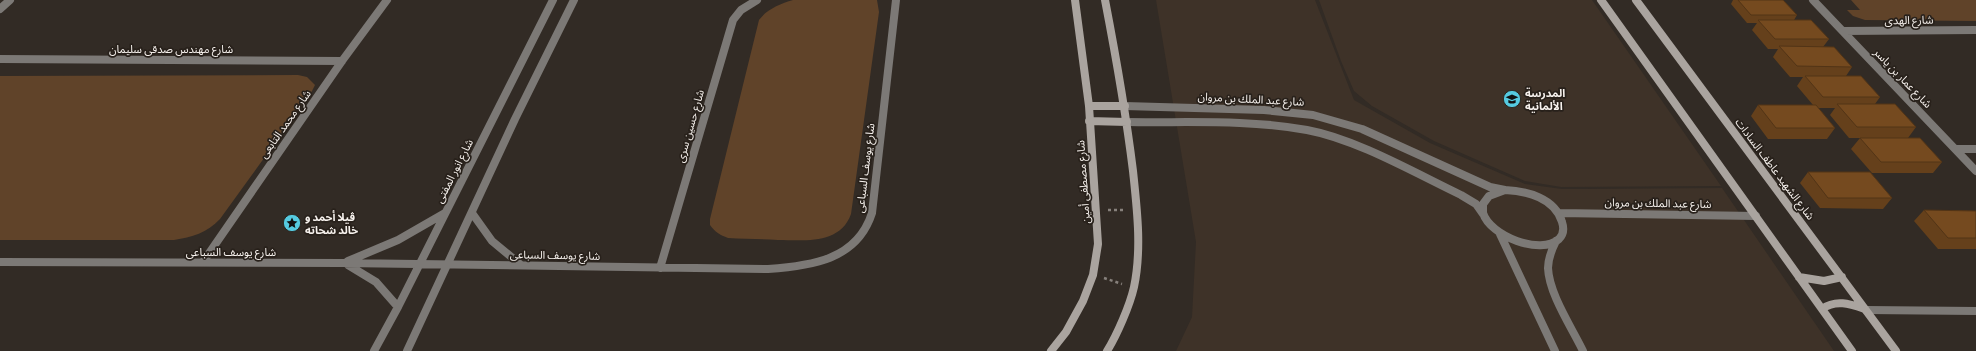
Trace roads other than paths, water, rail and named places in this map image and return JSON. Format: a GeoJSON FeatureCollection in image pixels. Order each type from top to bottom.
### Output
{"type":"FeatureCollection","features":[{"type":"Feature","properties":{"kind":"street"},"geometry":{"type":"LineString","coordinates":[[0,9],[10,0]]}},
{"type":"Feature","properties":{"kind":"street","name":"شارع محمد التابعى"},"geometry":{"type":"LineString","coordinates":[[203,262],[386,0]]}},
{"type":"Feature","properties":{"kind":"street","name":"شارع انور المفتى"},"geometry":{"type":"LineString","coordinates":[[374,351],[398,307],[553,0]]}},
{"type":"Feature","properties":{"kind":"street"},"geometry":{"type":"LineString","coordinates":[[407,351],[515,119],[574,0]]}},
{"type":"Feature","properties":{"kind":"street","name":"شارع حسين سرى"},"geometry":{"type":"LineString","coordinates":[[660,268],[733,20],[741,10],[757,0]]}},
{"type":"Feature","properties":{"kind":"street","name":"شارع يوسف السباعى"},"geometry":{"type":"LineString","coordinates":[[0,262],[343,263],[768,269],[800,267],[825,260],[850,247],[865,231],[872,213],[896,0]]}},
{"type":"Feature","properties":{"kind":"street","name":"شارع مصطفى أمين"},"geometry":{"type":"LineString","coordinates":[[1051,351],[1066,332],[1083,301],[1092,275],[1098,244],[1097,210],[1089,106],[1075,0]]}},
{"type":"Feature","properties":{"kind":"street"},"geometry":{"type":"LineString","coordinates":[[1105,0],[1125,106],[1137,209],[1138,249],[1134,287],[1114,340],[1107,351]]}},
{"type":"Feature","properties":{"kind":"street"},"geometry":{"type":"LineString","coordinates":[[1601,0],[1852,351]]}},
{"type":"Feature","properties":{"kind":"street","name":"شارع الشهيد عاطف السادات"},"geometry":{"type":"LineString","coordinates":[[1636,0],[1896,351]]}},
{"type":"Feature","properties":{"kind":"street","name":"شارع عمار بن ياسر"},"geometry":{"type":"LineString","coordinates":[[1813,0],[1976,171]]}},
{"type":"Feature","properties":{"kind":"street","name":"شارع الهدى"},"geometry":{"type":"LineString","coordinates":[[1843,31],[1976,30]]}},
{"type":"Feature","properties":{"kind":"street","name":"شارع مهندس صدقى سليمان"},"geometry":{"type":"LineString","coordinates":[[0,59],[342,61]]}},
{"type":"Feature","properties":{"kind":"street"},"geometry":{"type":"LineString","coordinates":[[1089,106],[1125,106]]}},
{"type":"Feature","properties":{"kind":"street","name":"شارع عبد الملك بن مروان"},"geometry":{"type":"LineString","coordinates":[[1125,106],[1264,110],[1313,115],[1362,129],[1490,187],[1522,192],[1540,198],[1559,213],[1756,216]]}},
{"type":"Feature","properties":{"kind":"street"},"geometry":{"type":"LineString","coordinates":[[1089,121],[1264,124],[1316,132],[1354,144],[1460,195],[1476,204],[1493,228],[1500,234],[1514,241],[1530,245],[1548,244],[1560,238],[1564,229],[1564,224],[1559,213]]}},
{"type":"Feature","properties":{"kind":"street"},"geometry":{"type":"LineString","coordinates":[[1956,149],[1976,149]]}},
{"type":"Feature","properties":{"kind":"street"},"geometry":{"type":"LineString","coordinates":[[1484,214],[1485,201],[1490,196],[1505,190]]}},
{"type":"Feature","properties":{"kind":"street"},"geometry":{"type":"LineString","coordinates":[[343,263],[398,241],[423,228],[445,212]]}},
{"type":"Feature","properties":{"kind":"street"},"geometry":{"type":"LineString","coordinates":[[472,213],[492,241],[521,265]]}},
{"type":"Feature","properties":{"kind":"street"},"geometry":{"type":"LineString","coordinates":[[1500,234],[1555,351]]}},
{"type":"Feature","properties":{"kind":"street"},"geometry":{"type":"LineString","coordinates":[[1556,241],[1548,259],[1548,269],[1552,283],[1583,351]]}},
{"type":"Feature","properties":{"kind":"street"},"geometry":{"type":"LineString","coordinates":[[343,263],[377,280],[389,292],[398,307]]}},
{"type":"Feature","properties":{"kind":"street"},"geometry":{"type":"LineString","coordinates":[[1799,277],[1824,281],[1842,277]]}},
{"type":"Feature","properties":{"kind":"street"},"geometry":{"type":"LineString","coordinates":[[1822,308],[1832,303],[1839,302],[1866,310],[1976,311]]}},
{"type":"Feature","properties":{"kind":"place","name":"المدرسة الألمانية"},"geometry":{"type":"Point","coordinates":[1512,99]}},
{"type":"Feature","properties":{"kind":"place","name":"ڤيلا أحمد و خالد شحاته"},"geometry":{"type":"Point","coordinates":[292,223]}}]}
